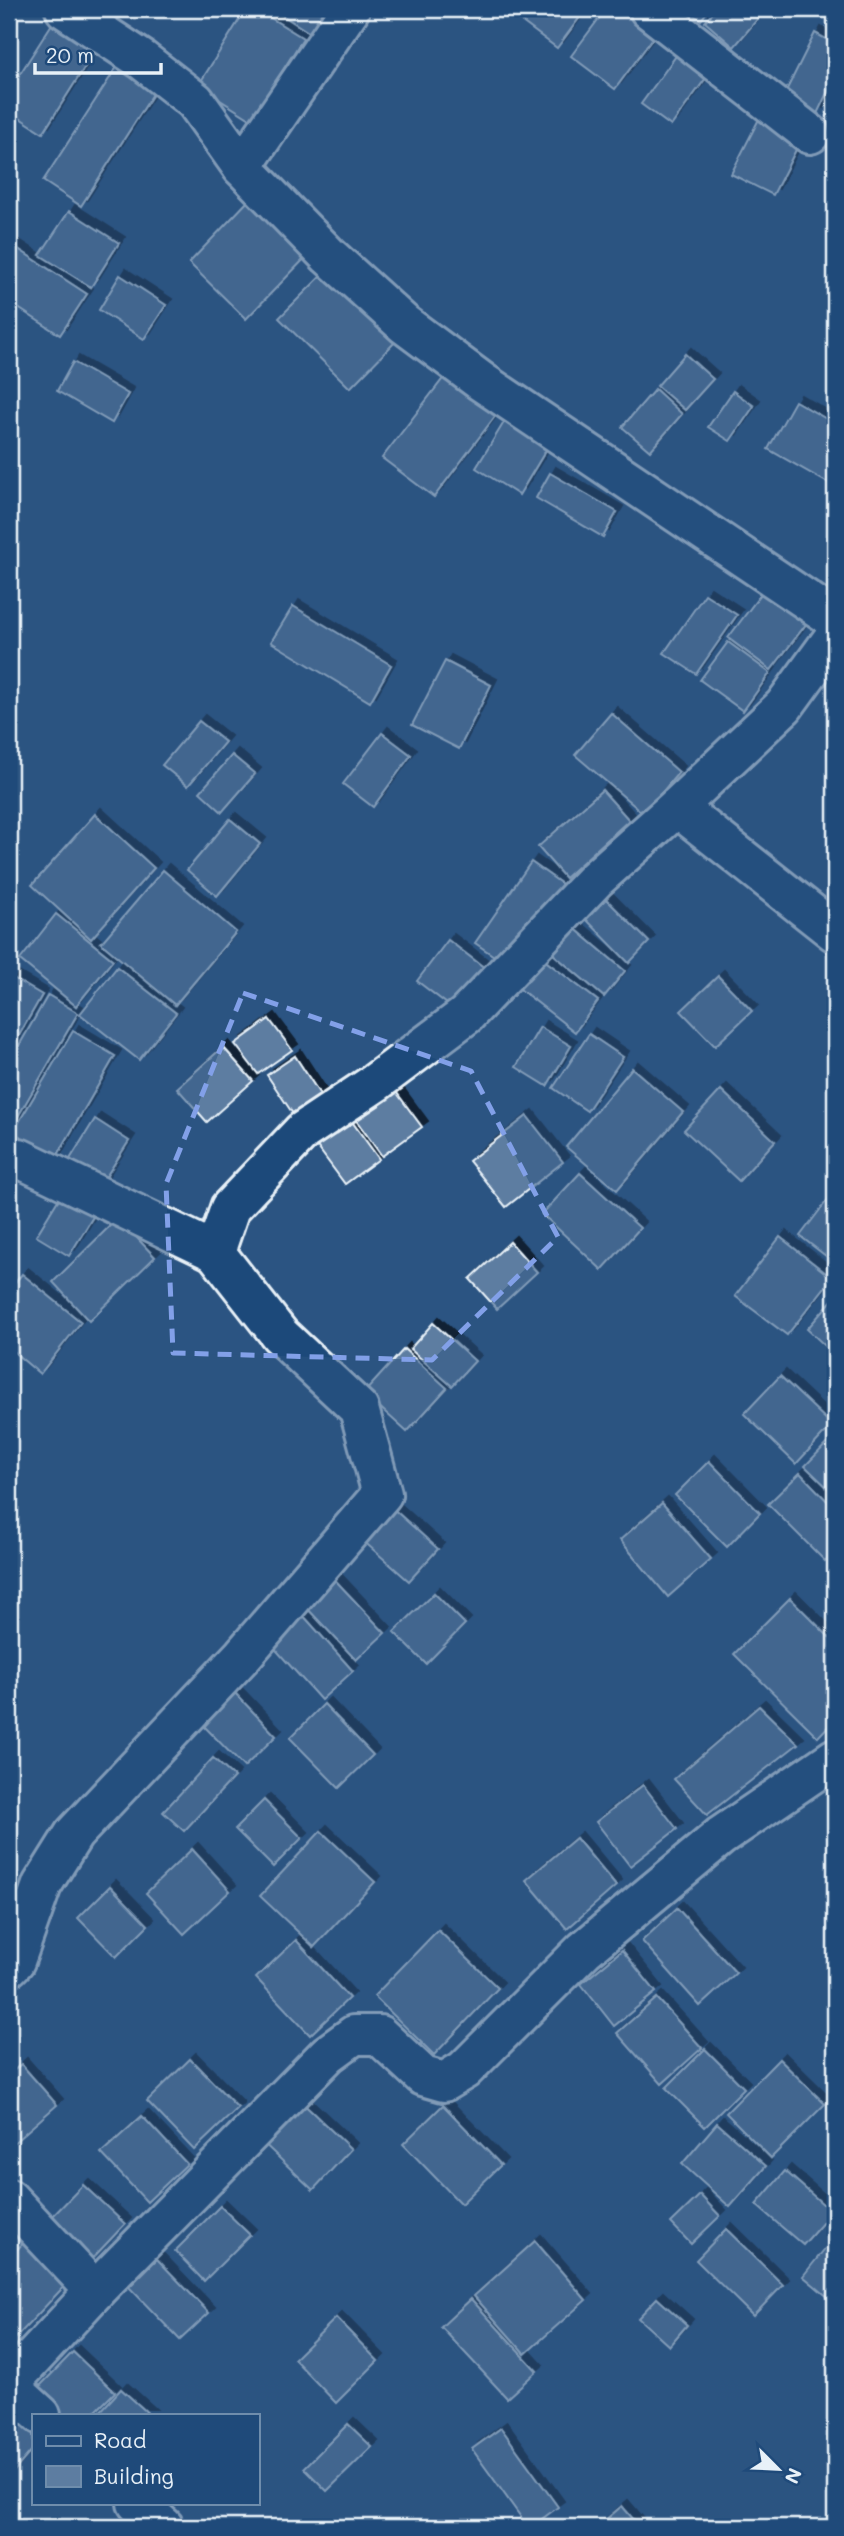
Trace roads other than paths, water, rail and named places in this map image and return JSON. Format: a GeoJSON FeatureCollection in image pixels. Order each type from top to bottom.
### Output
{"type":"FeatureCollection","features":[{"type":"Feature","properties":{"kind":"street"},"geometry":{"type":"LineString","coordinates":[[65,9],[141,59],[195,101],[242,167],[329,256],[404,324],[482,382],[835,619]]}},
{"type":"Feature","properties":{"kind":"street"},"geometry":{"type":"LineString","coordinates":[[242,167],[350,9]]}},
{"type":"Feature","properties":{"kind":"street"},"geometry":{"type":"LineString","coordinates":[[649,9],[810,134]]}},
{"type":"Feature","properties":{"kind":"street"},"geometry":{"type":"LineString","coordinates":[[215,1252],[230,1208],[303,1131],[375,1083],[466,1015],[596,879],[784,706],[835,636]]}},
{"type":"Feature","properties":{"kind":"street"},"geometry":{"type":"LineString","coordinates":[[677,807],[835,933]]}},
{"type":"Feature","properties":{"kind":"street"},"geometry":{"type":"LineString","coordinates":[[9,1967],[15,1961],[42,1885],[74,1835],[243,1655],[382,1494],[359,1409],[280,1335],[215,1252],[19,1158]]}},
{"type":"Feature","properties":{"kind":"street"},"geometry":{"type":"LineString","coordinates":[[40,2414],[9,2385],[95,2291],[328,2054],[354,2035],[379,2035],[423,2076],[444,2082],[464,2070],[584,1950],[720,1836],[835,1758]]}},
{"type":"Feature","properties":{"kind":"street"},"geometry":{"type":"LineString","coordinates":[[9,2199],[95,2291]]}},
{"type":"Feature","properties":{"kind":"street"},"geometry":{"type":"LineString","coordinates":[[138,2504],[164,2527]]}}]}
